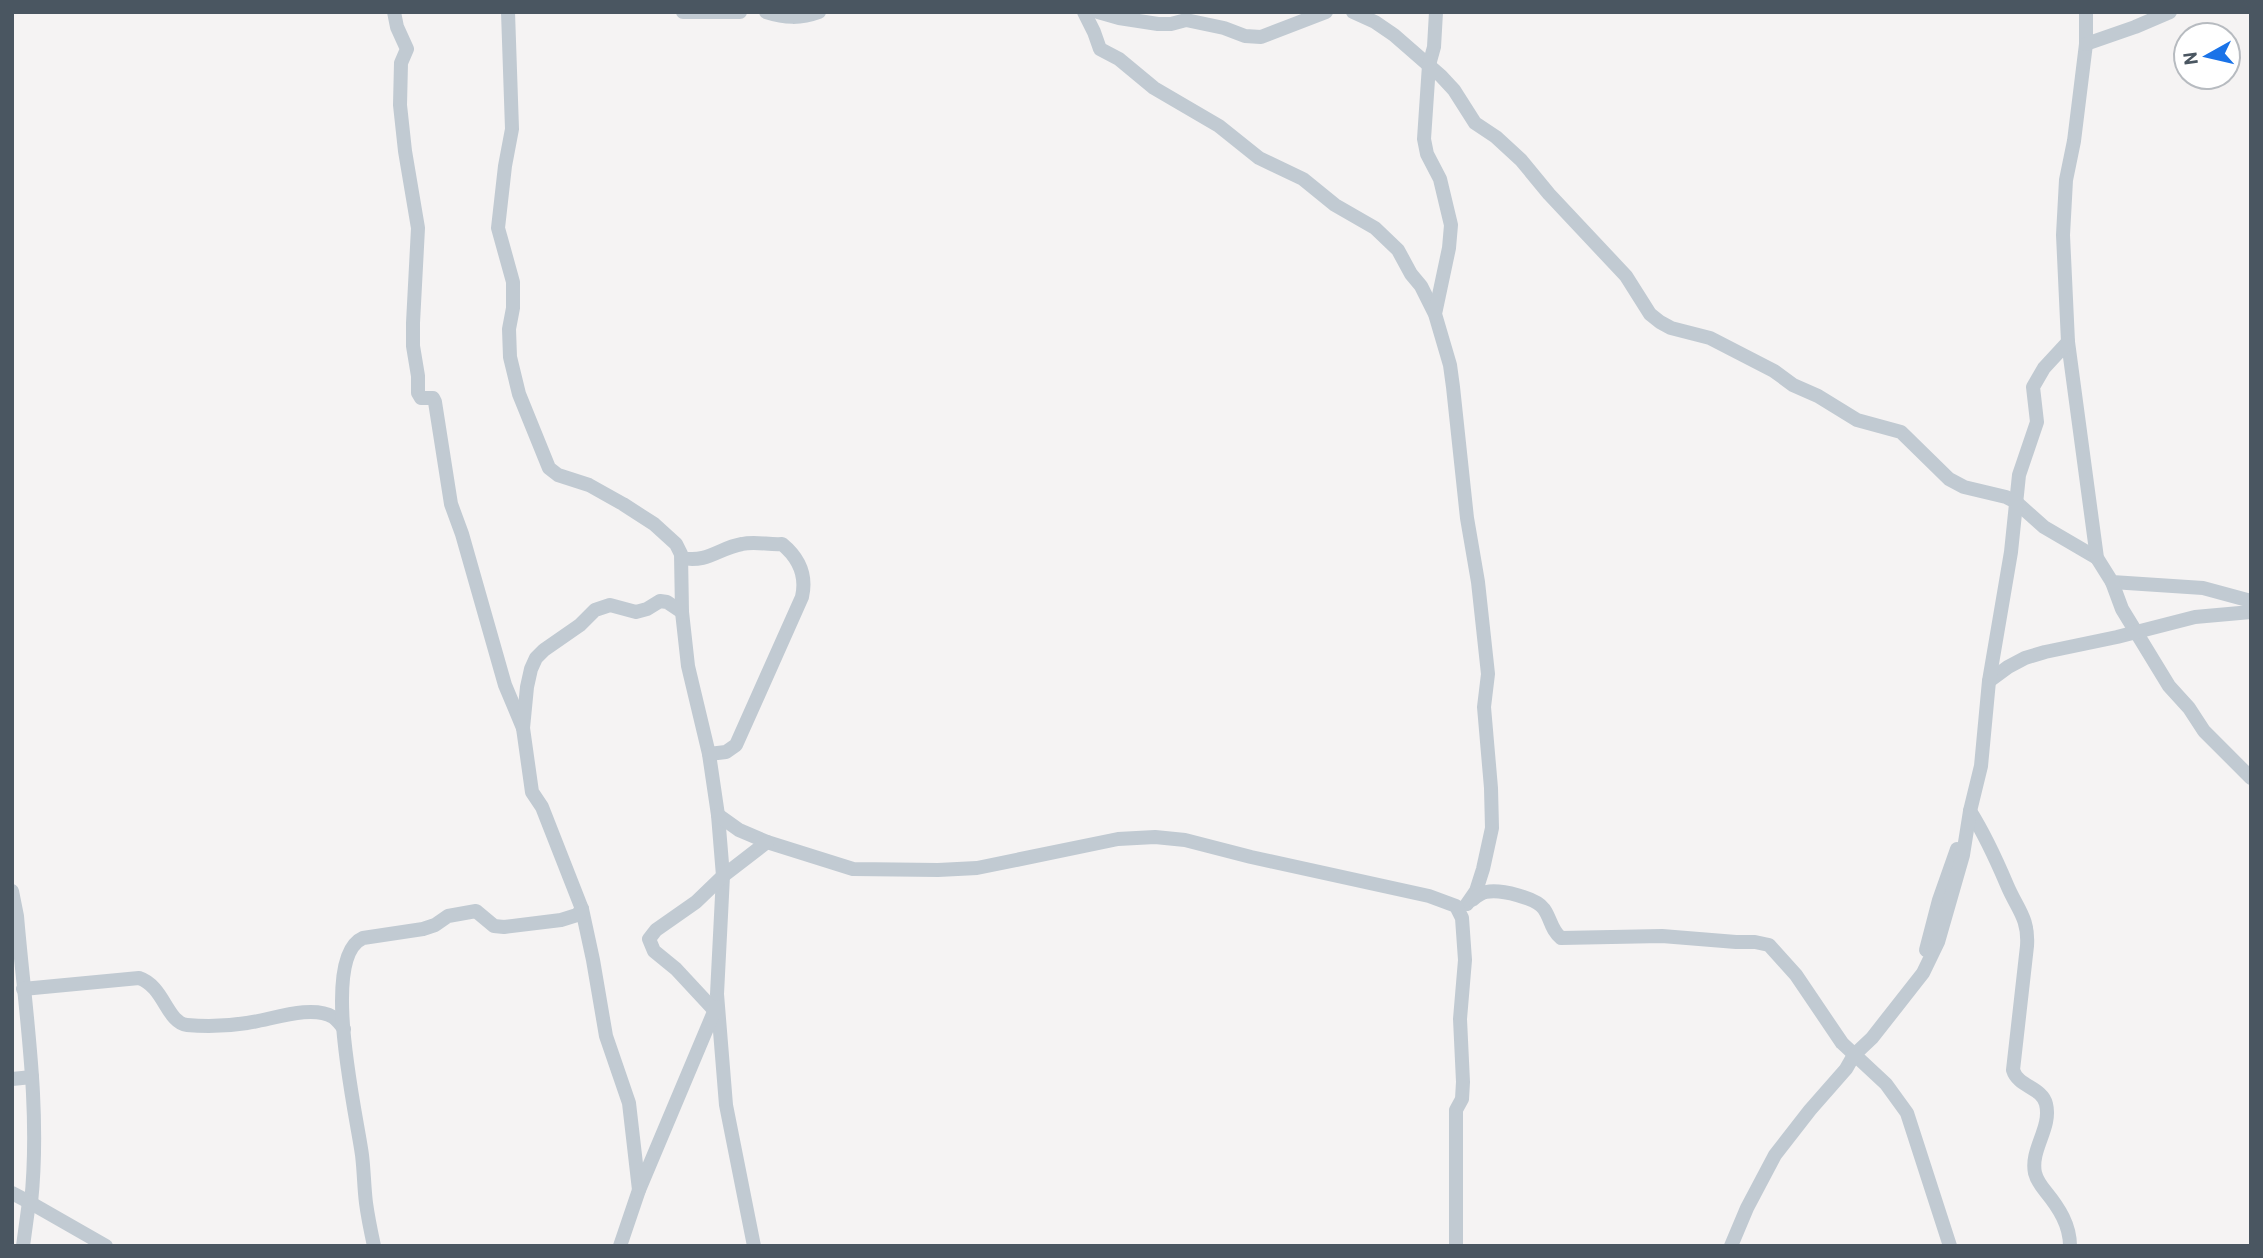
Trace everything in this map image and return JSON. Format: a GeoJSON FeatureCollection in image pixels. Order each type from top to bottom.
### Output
{"type":"FeatureCollection","features":[{"type":"Feature","properties":{"kind":"street"},"geometry":{"type":"LineString","coordinates":[[394,12],[397,27],[407,49],[401,63],[400,105],[418,228],[413,346],[418,393],[421,398],[433,398],[435,402],[451,504],[505,685],[523,728]]}},
{"type":"Feature","properties":{"kind":"street"},"geometry":{"type":"LineString","coordinates":[[508,12],[512,129],[498,228],[513,282],[509,344],[519,394],[549,468],[558,475],[589,485],[654,524],[676,544],[682,558],[682,611],[688,666],[709,754],[718,815],[723,876],[715,1011],[639,1190],[620,1246]]}},
{"type":"Feature","properties":{"kind":"street"},"geometry":{"type":"LineString","coordinates":[[683,12],[740,12]]}},
{"type":"Feature","properties":{"kind":"street"},"geometry":{"type":"LineString","coordinates":[[766,12],[790,18],[819,12]]}},
{"type":"Feature","properties":{"kind":"street"},"geometry":{"type":"LineString","coordinates":[[1084,12],[1100,49],[1119,59],[1154,88],[1200,113],[1259,158],[1303,179],[1335,205],[1381,232],[1398,250],[1410,274],[1421,286],[1434,314],[1450,365],[1459,423],[1465,508],[1478,582],[1488,674],[1485,717],[1492,828],[1476,891],[1463,906],[1465,960],[1460,1019],[1463,1082],[1462,1099],[1456,1110],[1456,1246]]}},
{"type":"Feature","properties":{"kind":"street"},"geometry":{"type":"LineString","coordinates":[[1098,12],[1157,16],[1172,21],[1186,20],[1224,28],[1245,36],[1261,37],[1326,12]]}},
{"type":"Feature","properties":{"kind":"street"},"geometry":{"type":"LineString","coordinates":[[1353,12],[1394,34],[1454,90],[1475,123],[1496,137],[1521,160],[1626,276],[1650,314],[1660,322],[1671,328],[1710,338],[1857,420],[1901,432],[1938,471],[1957,485],[2016,502],[2044,527],[2097,558]]}},
{"type":"Feature","properties":{"kind":"street"},"geometry":{"type":"LineString","coordinates":[[1434,314],[1451,225],[1440,179],[1427,154],[1424,139],[1436,12]]}},
{"type":"Feature","properties":{"kind":"street"},"geometry":{"type":"LineString","coordinates":[[2086,12],[2086,44],[2063,209],[2068,342],[2097,558],[2112,582],[2135,633],[2169,686],[2204,731],[2251,778]]}},
{"type":"Feature","properties":{"kind":"street"},"geometry":{"type":"LineString","coordinates":[[2086,44],[2170,12]]}},
{"type":"Feature","properties":{"kind":"street"},"geometry":{"type":"LineString","coordinates":[[1731,1246],[1747,1208],[1775,1155],[1923,973],[1938,942],[1963,855],[1981,766],[1989,681],[2011,552],[2021,465],[2037,422],[2033,387],[2035,381],[2068,342]]}},
{"type":"Feature","properties":{"kind":"street"},"geometry":{"type":"LineString","coordinates":[[682,558],[709,558],[743,544],[782,544],[796,558],[804,576],[802,597],[736,745],[726,752],[709,754]]}},
{"type":"Feature","properties":{"kind":"street"},"geometry":{"type":"LineString","coordinates":[[2112,582],[2203,587],[2251,601]]}},
{"type":"Feature","properties":{"kind":"street"},"geometry":{"type":"LineString","coordinates":[[639,1190],[629,1103],[606,1036],[582,909],[542,807],[532,792],[523,728],[527,687],[536,658],[553,642],[580,625],[595,610],[610,606],[636,612],[646,610],[660,601],[682,611]]}},
{"type":"Feature","properties":{"kind":"street"},"geometry":{"type":"LineString","coordinates":[[1989,681],[2025,658],[2045,652],[2195,617],[2251,612]]}},
{"type":"Feature","properties":{"kind":"street"},"geometry":{"type":"LineString","coordinates":[[1970,811],[1988,841],[2027,926],[2013,1070],[2019,1081],[2044,1098],[2046,1104],[2045,1125],[2034,1159],[2035,1176],[2062,1214],[2070,1235],[2070,1246]]}},
{"type":"Feature","properties":{"kind":"street"},"geometry":{"type":"LineString","coordinates":[[718,815],[739,830],[767,842],[853,869],[977,869],[1118,839],[1167,838],[1429,896],[1463,906]]}},
{"type":"Feature","properties":{"kind":"street"},"geometry":{"type":"LineString","coordinates":[[715,1011],[676,969],[653,951],[649,939],[656,929],[696,902],[723,876],[767,842]]}},
{"type":"Feature","properties":{"kind":"street"},"geometry":{"type":"LineString","coordinates":[[12,891],[32,1077],[34,1149],[23,1246]]}},
{"type":"Feature","properties":{"kind":"street"},"geometry":{"type":"LineString","coordinates":[[1463,906],[1480,894],[1495,892],[1536,902],[1561,938],[1662,936],[1760,942],[1769,945],[1796,975],[1842,1043],[1894,1094],[1908,1114],[1950,1246]]}},
{"type":"Feature","properties":{"kind":"street"},"geometry":{"type":"LineString","coordinates":[[374,1246],[366,1202],[358,1125],[348,1077],[341,990],[352,947],[358,940],[423,929],[448,916],[467,911],[476,911],[494,926],[504,928],[561,920],[577,915],[582,909]]}},
{"type":"Feature","properties":{"kind":"street"},"geometry":{"type":"LineString","coordinates":[[23,989],[139,978],[152,984],[176,1020],[184,1025],[238,1025],[313,1012],[332,1017],[344,1029]]}},
{"type":"Feature","properties":{"kind":"street"},"geometry":{"type":"LineString","coordinates":[[717,994],[726,1105],[754,1246]]}},
{"type":"Feature","properties":{"kind":"street"},"geometry":{"type":"LineString","coordinates":[[12,1079],[32,1077]]}},
{"type":"Feature","properties":{"kind":"street"},"geometry":{"type":"LineString","coordinates":[[12,1193],[106,1246]]}}]}
